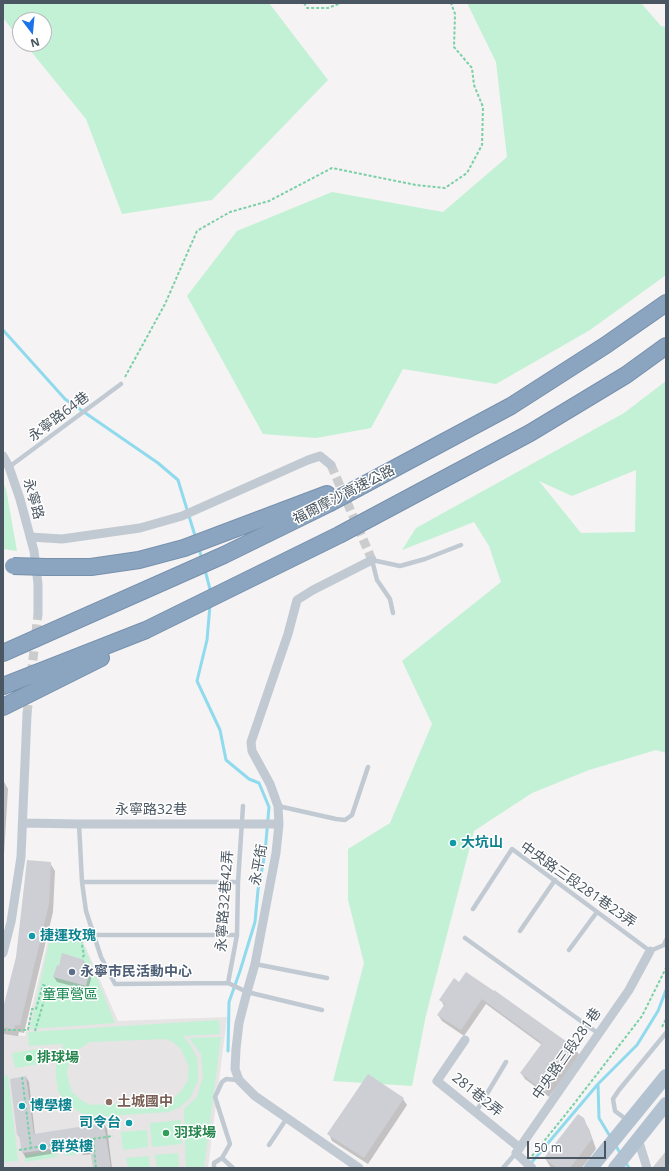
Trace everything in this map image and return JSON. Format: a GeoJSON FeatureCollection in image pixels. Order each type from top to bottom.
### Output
{"type":"FeatureCollection","features":[{"type":"Feature","properties":{"kind":"highway","name":"福爾摩沙高速公路"},"geometry":{"type":"LineString","coordinates":[[3,653],[203,564],[328,504],[511,406],[606,345],[666,303]]}},
{"type":"Feature","properties":{"kind":"highway"},"geometry":{"type":"LineString","coordinates":[[3,686],[146,630],[339,535],[530,433],[626,374],[666,346]]}},
{"type":"Feature","properties":{"kind":"highway"},"geometry":{"type":"LineString","coordinates":[[8,565],[91,567],[139,560],[197,544],[324,495],[511,406]]}},
{"type":"Feature","properties":{"kind":"highway"},"geometry":{"type":"LineString","coordinates":[[3,707],[103,657],[146,630]]}},
{"type":"Feature","properties":{"kind":"main road"},"geometry":{"type":"LineString","coordinates":[[591,1168],[666,1076]]}},
{"type":"Feature","properties":{"kind":"main road"},"geometry":{"type":"LineString","coordinates":[[621,1161],[666,1104]]}},
{"type":"Feature","properties":{"kind":"street","name":"永寧路"},"geometry":{"type":"LineString","coordinates":[[3,456],[9,467],[20,498],[34,551],[38,584],[38,614]]}},
{"type":"Feature","properties":{"kind":"street"},"geometry":{"type":"LineString","coordinates":[[30,537],[62,539],[140,528],[182,516],[320,456],[331,465]]}},
{"type":"Feature","properties":{"kind":"street","name":"永平街"},"geometry":{"type":"LineString","coordinates":[[239,1080],[236,1069],[236,1049],[239,1023],[255,964],[276,853],[279,824],[278,806],[270,784],[252,751],[251,742],[288,634],[297,600],[313,590],[372,560]]}},
{"type":"Feature","properties":{"kind":"street"},"geometry":{"type":"LineString","coordinates":[[3,953],[11,922],[21,857],[27,714]]}},
{"type":"Feature","properties":{"kind":"street","name":"永寧路32巷"},"geometry":{"type":"LineString","coordinates":[[23,823],[279,824]]}},
{"type":"Feature","properties":{"kind":"street","name":"中央路三段281巷"},"geometry":{"type":"LineString","coordinates":[[518,1151],[629,990],[650,950]]}},
{"type":"Feature","properties":{"kind":"street","name":"281巷2弄"},"geometry":{"type":"LineString","coordinates":[[465,1040],[437,1081],[476,1112],[518,1151]]}},
{"type":"Feature","properties":{"kind":"street"},"geometry":{"type":"LineString","coordinates":[[239,1080],[255,1096],[359,1168]]}},
{"type":"Feature","properties":{"kind":"street"},"geometry":{"type":"LineString","coordinates":[[638,1139],[647,1168]]}},
{"type":"Feature","properties":{"kind":"street"},"geometry":{"type":"LineString","coordinates":[[518,1151],[529,1166]]}},
{"type":"Feature","properties":{"kind":"lane","name":"永寧路64巷"},"geometry":{"type":"LineString","coordinates":[[9,467],[121,384]]}},
{"type":"Feature","properties":{"kind":"lane"},"geometry":{"type":"LineString","coordinates":[[393,613],[390,599],[377,580],[372,560],[400,566],[425,559],[461,545]]}},
{"type":"Feature","properties":{"kind":"lane"},"geometry":{"type":"LineString","coordinates":[[278,806],[345,820],[352,815],[368,767]]}},
{"type":"Feature","properties":{"kind":"lane","name":"永寧路32巷42弄"},"geometry":{"type":"LineString","coordinates":[[228,983],[236,935],[243,806]]}},
{"type":"Feature","properties":{"kind":"lane"},"geometry":{"type":"LineString","coordinates":[[79,824],[82,882],[86,911],[101,957],[115,984],[228,983],[247,992],[322,1010]]}},
{"type":"Feature","properties":{"kind":"lane","name":"中央路三段281巷23弄"},"geometry":{"type":"LineString","coordinates":[[473,909],[512,849],[650,950]]}},
{"type":"Feature","properties":{"kind":"lane"},"geometry":{"type":"LineString","coordinates":[[520,931],[555,880]]}},
{"type":"Feature","properties":{"kind":"lane"},"geometry":{"type":"LineString","coordinates":[[82,882],[238,882]]}},
{"type":"Feature","properties":{"kind":"lane"},"geometry":{"type":"LineString","coordinates":[[569,950],[597,912]]}},
{"type":"Feature","properties":{"kind":"lane"},"geometry":{"type":"LineString","coordinates":[[94,935],[236,935]]}},
{"type":"Feature","properties":{"kind":"lane"},"geometry":{"type":"LineString","coordinates":[[465,938],[599,1034]]}},
{"type":"Feature","properties":{"kind":"lane"},"geometry":{"type":"LineString","coordinates":[[650,950],[664,945],[666,940]]}},
{"type":"Feature","properties":{"kind":"lane"},"geometry":{"type":"LineString","coordinates":[[255,964],[327,978]]}},
{"type":"Feature","properties":{"kind":"lane"},"geometry":{"type":"LineString","coordinates":[[630,1122],[614,1111],[613,1099],[666,1034]]}},
{"type":"Feature","properties":{"kind":"lane"},"geometry":{"type":"LineString","coordinates":[[476,1112],[506,1062]]}},
{"type":"Feature","properties":{"kind":"lane"},"geometry":{"type":"LineString","coordinates":[[214,1168],[214,1163],[222,1158],[230,1144],[215,1097],[222,1082],[226,1079],[239,1080]]}},
{"type":"Feature","properties":{"kind":"lane"},"geometry":{"type":"LineString","coordinates":[[269,1145],[288,1118]]}},
{"type":"Feature","properties":{"kind":"lane"},"geometry":{"type":"LineString","coordinates":[[504,1168],[518,1151]]}},
{"type":"Feature","properties":{"kind":"lane"},"geometry":{"type":"LineString","coordinates":[[222,1158],[233,1168]]}},
{"type":"Feature","properties":{"kind":"path"},"geometry":{"type":"LineString","coordinates":[[304,3],[307,8],[328,8],[341,3]]}},
{"type":"Feature","properties":{"kind":"path"},"geometry":{"type":"LineString","coordinates":[[121,384],[165,304],[196,231],[230,212],[269,201],[332,168],[416,185],[445,188],[467,173],[482,144],[482,107],[474,85],[472,68],[454,47],[455,14],[451,3]]}},
{"type":"Feature","properties":{"kind":"path"},"geometry":{"type":"LineString","coordinates":[[80,935],[84,955],[82,959]]}},
{"type":"Feature","properties":{"kind":"path"},"geometry":{"type":"LineString","coordinates":[[529,1166],[570,1109],[642,1016],[666,968]]}},
{"type":"Feature","properties":{"kind":"path"},"geometry":{"type":"LineString","coordinates":[[3,1030],[28,1030],[32,1010],[36,1009],[43,986],[73,991],[76,984]]}},
{"type":"Feature","properties":{"kind":"path"},"geometry":{"type":"LineString","coordinates":[[35,1031],[48,987]]}},
{"type":"Feature","properties":{"kind":"path"},"geometry":{"type":"LineString","coordinates":[[22,1077],[31,1148]]}},
{"type":"Feature","properties":{"kind":"path"},"geometry":{"type":"LineString","coordinates":[[19,1150],[113,1136]]}},
{"type":"Feature","properties":{"kind":"path"},"geometry":{"type":"LineString","coordinates":[[93,1139],[96,1168]]}},
{"type":"Feature","properties":{"kind":"shaded area","name":"土城國中"},"geometry":{"type":"Polygon","coordinates":[[[49,936],[82,939],[118,1021],[227,1017],[208,1168],[3,1168],[3,1034],[25,1036],[49,936]]]}},
{"type":"Feature","properties":{"kind":"green space"},"geometry":{"type":"Polygon","coordinates":[[[3,3],[269,3],[328,80],[212,200],[122,214],[86,119],[32,52],[52,52],[52,12],[12,12],[12,29],[3,18],[3,3]]]}},
{"type":"Feature","properties":{"kind":"green space"},"geometry":{"type":"Polygon","coordinates":[[[467,3],[641,3],[661,26],[666,27],[666,275],[590,330],[496,384],[403,369],[371,428],[316,438],[263,434],[187,296],[237,231],[332,192],[443,212],[507,157],[496,62],[467,3]]]}},
{"type":"Feature","properties":{"kind":"green space"},"geometry":{"type":"Polygon","coordinates":[[[666,381],[666,753],[656,750],[589,770],[532,793],[474,831],[426,1015],[412,1086],[333,1081],[364,963],[348,900],[348,849],[390,823],[432,724],[402,661],[501,582],[489,546],[474,522],[402,550],[416,528],[624,413],[666,381]],[[636,470],[572,496],[539,481],[581,533],[635,532],[636,470]]]}},
{"type":"Feature","properties":{"kind":"green space"},"geometry":{"type":"Polygon","coordinates":[[[3,483],[6,489],[17,551],[3,549],[3,483]]]}},
{"type":"Feature","properties":{"kind":"green space","name":"童軍營區"},"geometry":{"type":"Polygon","coordinates":[[[50,938],[82,941],[115,1023],[30,1029],[50,938]]]}},
{"type":"Feature","properties":{"kind":"green space"},"geometry":{"type":"Polygon","coordinates":[[[219,1020],[220,1034],[183,1036],[191,1046],[197,1058],[198,1081],[190,1098],[179,1108],[168,1112],[92,1117],[82,1114],[65,1101],[58,1091],[56,1062],[59,1052],[64,1044],[29,1046],[28,1032],[219,1020]],[[165,1039],[90,1042],[79,1049],[70,1058],[67,1073],[72,1092],[81,1100],[91,1105],[165,1101],[175,1097],[182,1090],[188,1080],[189,1067],[181,1049],[173,1042],[165,1039]]]}},
{"type":"Feature","properties":{"kind":"green space"},"geometry":{"type":"Polygon","coordinates":[[[221,1037],[204,1168],[186,1168],[184,1109],[197,1097],[203,1076],[201,1054],[189,1038],[221,1037]]]}},
{"type":"Feature","properties":{"kind":"green space","name":"排球場"},"geometry":{"type":"Polygon","coordinates":[[[44,1048],[46,1063],[15,1068],[12,1053],[44,1048]]]}},
{"type":"Feature","properties":{"kind":"green space"},"geometry":{"type":"Polygon","coordinates":[[[8,1075],[18,1161],[3,1162],[3,1076],[8,1075]]]}},
{"type":"Feature","properties":{"kind":"green space","name":"羽球場"},"geometry":{"type":"Polygon","coordinates":[[[181,1120],[182,1144],[152,1147],[150,1123],[181,1120]]]}},
{"type":"Feature","properties":{"kind":"green space"},"geometry":{"type":"Polygon","coordinates":[[[147,1130],[148,1147],[123,1150],[121,1132],[147,1130]]]}},
{"type":"Feature","properties":{"kind":"green space"},"geometry":{"type":"Polygon","coordinates":[[[77,1146],[78,1154],[65,1156],[64,1148],[77,1146]]]}},
{"type":"Feature","properties":{"kind":"green space"},"geometry":{"type":"Polygon","coordinates":[[[56,1150],[57,1157],[25,1162],[25,1155],[56,1150]]]}},
{"type":"Feature","properties":{"kind":"green space"},"geometry":{"type":"Polygon","coordinates":[[[178,1153],[179,1168],[157,1168],[155,1155],[178,1153]]]}},
{"type":"Feature","properties":{"kind":"green space"},"geometry":{"type":"Polygon","coordinates":[[[149,1156],[150,1168],[128,1168],[126,1158],[149,1156]]]}},
{"type":"Feature","properties":{"kind":"building","name":"捷運玫瑰"},"geometry":{"type":"Polygon","coordinates":[[[27,860],[51,862],[49,904],[20,1025],[15,1025],[14,1029],[3,1027],[3,1008],[16,957],[27,860]]]}},
{"type":"Feature","properties":{"kind":"building","name":"永寧市民活動中心"},"geometry":{"type":"Polygon","coordinates":[[[62,953],[84,960],[83,965],[91,967],[86,986],[53,977],[57,965],[59,966],[62,953]]]}},
{"type":"Feature","properties":{"kind":"building"},"geometry":{"type":"Polygon","coordinates":[[[466,972],[577,1049],[546,1092],[520,1073],[542,1043],[482,999],[461,1030],[437,1015],[445,1004],[439,1000],[454,978],[459,982],[466,972]]]}},
{"type":"Feature","properties":{"kind":"building"},"geometry":{"type":"Polygon","coordinates":[[[368,1074],[404,1098],[364,1158],[327,1134],[368,1074]]]}},
{"type":"Feature","properties":{"kind":"building","name":"群英樓"},"geometry":{"type":"Polygon","coordinates":[[[26,1076],[34,1134],[104,1123],[111,1168],[93,1168],[90,1149],[79,1150],[79,1145],[22,1153],[19,1135],[17,1135],[10,1079],[26,1076]]]}},
{"type":"Feature","properties":{"kind":"building"},"geometry":{"type":"Polygon","coordinates":[[[578,1114],[584,1118],[592,1139],[570,1168],[557,1168],[544,1158],[578,1114]]]}},
{"type":"Feature","properties":{"kind":"building"},"geometry":{"type":"Polygon","coordinates":[[[666,1151],[666,1168],[653,1168],[653,1167],[666,1151]]]}},
{"type":"Feature","properties":{"kind":"waterway"},"geometry":{"type":"LineString","coordinates":[[3,330],[65,399],[158,463],[178,480],[196,539]]}},
{"type":"Feature","properties":{"kind":"waterway"},"geometry":{"type":"LineString","coordinates":[[199,548],[202,560]]}},
{"type":"Feature","properties":{"kind":"waterway"},"geometry":{"type":"LineString","coordinates":[[205,570],[211,593]]}},
{"type":"Feature","properties":{"kind":"waterway"},"geometry":{"type":"LineString","coordinates":[[210,605],[207,640],[197,681],[220,730],[226,760],[249,779],[259,783],[269,807],[265,853],[258,890],[255,922],[229,1002],[228,1051]]}},
{"type":"Feature","properties":{"kind":"waterway"},"geometry":{"type":"LineString","coordinates":[[611,1138],[599,1118],[598,1084],[637,1045],[658,1011],[666,990]]}},
{"type":"Feature","properties":{"kind":"waterway"},"geometry":{"type":"LineString","coordinates":[[532,1162],[598,1084]]}},
{"type":"Feature","properties":{"kind":"waterway"},"geometry":{"type":"LineString","coordinates":[[615,1144],[621,1155]]}},
{"type":"Feature","properties":{"kind":"waterway"},"geometry":{"type":"LineString","coordinates":[[625,1161],[629,1168]]}},
{"type":"Feature","properties":{"kind":"tunnel"},"geometry":{"type":"LineString","coordinates":[[331,465],[372,560]]}},
{"type":"Feature","properties":{"kind":"tunnel"},"geometry":{"type":"LineString","coordinates":[[27,714],[38,614]]}},
{"type":"Feature","properties":{"kind":"place","name":"大坑山"},"geometry":{"type":"Point","coordinates":[453,843]}},
{"type":"Feature","properties":{"kind":"place","name":"捷運玫瑰"},"geometry":{"type":"Point","coordinates":[32,936]}},
{"type":"Feature","properties":{"kind":"place","name":"永寧市民活動中心"},"geometry":{"type":"Point","coordinates":[72,972]}},
{"type":"Feature","properties":{"kind":"place","name":"排球場"},"geometry":{"type":"Point","coordinates":[29,1058]}},
{"type":"Feature","properties":{"kind":"place","name":"土城國中"},"geometry":{"type":"Point","coordinates":[109,1102]}},
{"type":"Feature","properties":{"kind":"place","name":"博學樓"},"geometry":{"type":"Point","coordinates":[22,1106]}},
{"type":"Feature","properties":{"kind":"place","name":"司令台"},"geometry":{"type":"Point","coordinates":[129,1123]}},
{"type":"Feature","properties":{"kind":"place","name":"羽球場"},"geometry":{"type":"Point","coordinates":[166,1133]}},
{"type":"Feature","properties":{"kind":"place","name":"群英樓"},"geometry":{"type":"Point","coordinates":[43,1147]}}]}
